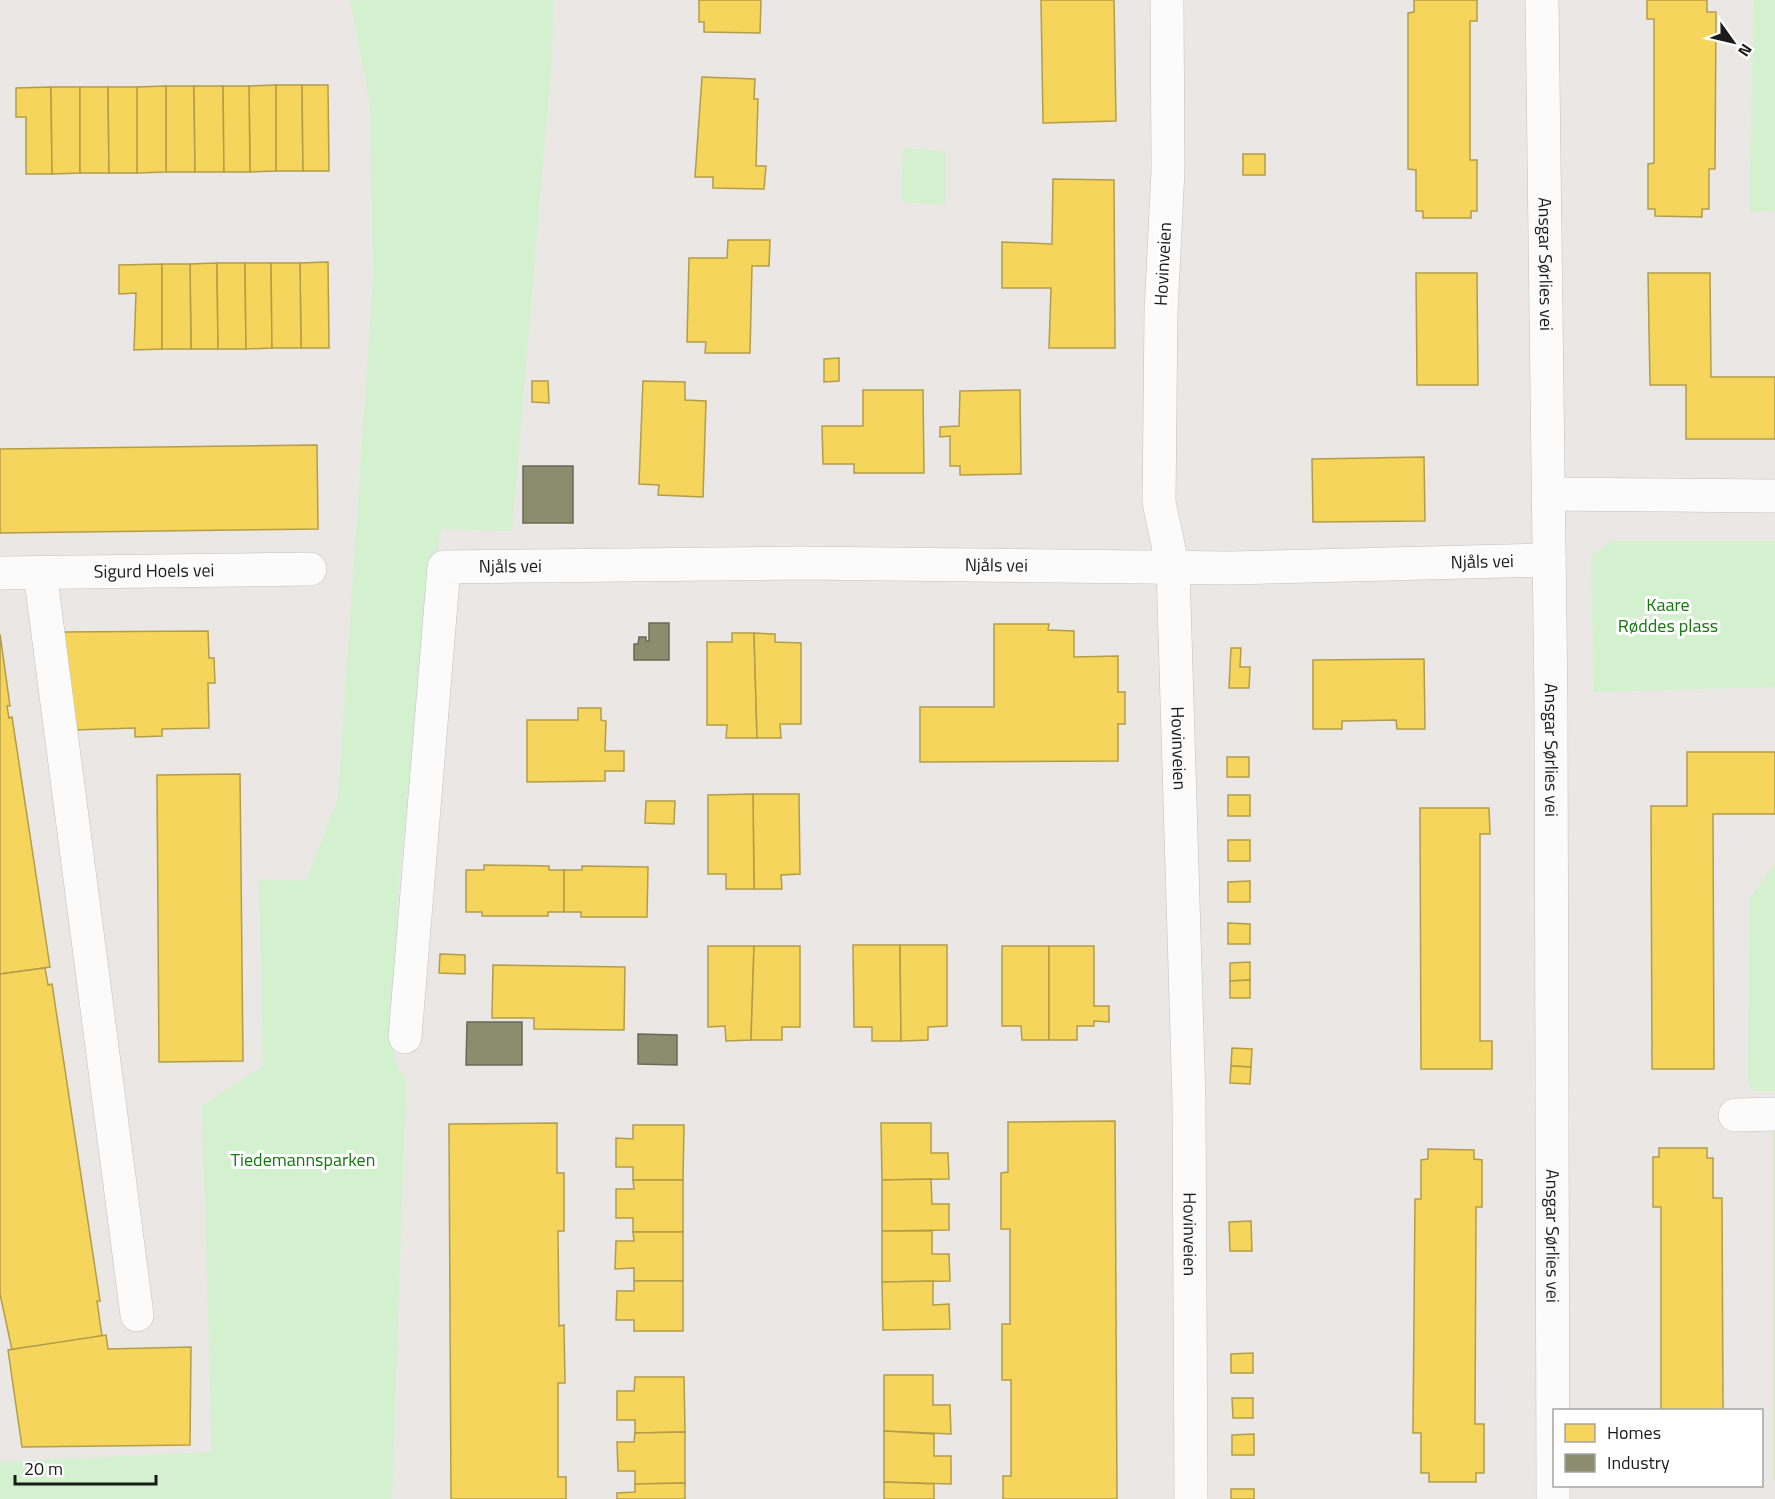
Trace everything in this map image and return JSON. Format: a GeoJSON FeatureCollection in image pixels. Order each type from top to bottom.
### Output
{"type":"FeatureCollection","features":[{"type":"Feature","properties":{"kind":"street","name":"Hovinveien"},"geometry":{"type":"LineString","coordinates":[[1167,0],[1168,170],[1161,312],[1159,502],[1173,568],[1189,1101],[1191,1499]]}},
{"type":"Feature","properties":{"kind":"street","name":"Ansgar Sørlies vei"},"geometry":{"type":"LineString","coordinates":[[1542,0],[1550,560],[1553,1499]]}},
{"type":"Feature","properties":{"kind":"street"},"geometry":{"type":"LineString","coordinates":[[1549,494],[1775,496]]}},
{"type":"Feature","properties":{"kind":"street","name":"Njåls vei"},"geometry":{"type":"LineString","coordinates":[[405,1037],[444,567],[799,563],[1173,568],[1550,560]]}},
{"type":"Feature","properties":{"kind":"street","name":"Sigurd Hoels vei"},"geometry":{"type":"LineString","coordinates":[[0,573],[310,569]]}},
{"type":"Feature","properties":{"kind":"street"},"geometry":{"type":"LineString","coordinates":[[40,573],[137,1315]]}},
{"type":"Feature","properties":{"kind":"street"},"geometry":{"type":"LineString","coordinates":[[1735,1115],[1775,1114]]}},
{"type":"Feature","properties":{"kind":"green space","name":"Tiedemannsparken"},"geometry":{"type":"Polygon","coordinates":[[[350,0],[553,0],[552,56],[512,531],[441,529],[428,602],[399,879],[394,1060],[406,1081],[392,1499],[0,1499],[0,1462],[212,1452],[202,1106],[263,1066],[259,879],[306,881],[338,798],[373,280],[370,104],[350,0]]]}},
{"type":"Feature","properties":{"kind":"green space"},"geometry":{"type":"Polygon","coordinates":[[[1754,0],[1775,0],[1775,211],[1749,212],[1754,0]]]}},
{"type":"Feature","properties":{"kind":"green space"},"geometry":{"type":"Polygon","coordinates":[[[903,148],[946,151],[946,205],[901,202],[903,148]]]}},
{"type":"Feature","properties":{"kind":"green space","name":"Kaare Røddes plass"},"geometry":{"type":"Polygon","coordinates":[[[1611,541],[1775,541],[1775,687],[1594,692],[1591,556],[1611,541]]]}},
{"type":"Feature","properties":{"kind":"green space"},"geometry":{"type":"Polygon","coordinates":[[[1775,864],[1775,1091],[1753,1091],[1748,1082],[1749,900],[1775,864]]]}},
{"type":"Feature","properties":{"kind":"green space"},"geometry":{"type":"Polygon","coordinates":[[[1773,1128],[1775,1128],[1775,1482],[1773,1479],[1773,1128]]]}},
{"type":"Feature","properties":{"kind":"building: Homes"},"geometry":{"type":"Polygon","coordinates":[[[699,0],[761,0],[760,33],[704,32],[704,22],[699,22],[699,0]]]}},
{"type":"Feature","properties":{"kind":"building: Homes"},"geometry":{"type":"Polygon","coordinates":[[[1041,0],[1114,0],[1116,121],[1043,123],[1041,0]]]}},
{"type":"Feature","properties":{"kind":"building: Homes"},"geometry":{"type":"Polygon","coordinates":[[[1414,0],[1477,0],[1477,21],[1470,21],[1470,160],[1477,160],[1477,211],[1471,211],[1471,218],[1423,218],[1423,211],[1416,211],[1416,170],[1408,169],[1408,13],[1414,12],[1414,0]]]}},
{"type":"Feature","properties":{"kind":"building: Homes"},"geometry":{"type":"Polygon","coordinates":[[[1647,0],[1707,0],[1707,12],[1716,12],[1715,169],[1709,169],[1709,209],[1702,209],[1702,217],[1655,216],[1655,209],[1648,209],[1648,164],[1654,163],[1654,19],[1647,19],[1647,0]]]}},
{"type":"Feature","properties":{"kind":"building: Homes"},"geometry":{"type":"Polygon","coordinates":[[[702,77],[755,79],[754,99],[758,99],[756,166],[766,166],[764,189],[713,188],[713,177],[695,177],[702,77]]]}},
{"type":"Feature","properties":{"kind":"building: Homes"},"geometry":{"type":"Polygon","coordinates":[[[276,85],[302,85],[303,171],[276,171],[276,85]]]}},
{"type":"Feature","properties":{"kind":"building: Homes"},"geometry":{"type":"Polygon","coordinates":[[[276,85],[276,171],[250,172],[249,86],[276,85]]]}},
{"type":"Feature","properties":{"kind":"building: Homes"},"geometry":{"type":"Polygon","coordinates":[[[302,85],[328,85],[329,171],[303,171],[302,85]]]}},
{"type":"Feature","properties":{"kind":"building: Homes"},"geometry":{"type":"Polygon","coordinates":[[[166,86],[194,86],[195,172],[166,172],[166,86]]]}},
{"type":"Feature","properties":{"kind":"building: Homes"},"geometry":{"type":"Polygon","coordinates":[[[166,86],[166,172],[137,173],[137,87],[166,86]]]}},
{"type":"Feature","properties":{"kind":"building: Homes"},"geometry":{"type":"Polygon","coordinates":[[[194,86],[223,86],[224,172],[195,172],[194,86]]]}},
{"type":"Feature","properties":{"kind":"building: Homes"},"geometry":{"type":"Polygon","coordinates":[[[223,86],[249,86],[250,172],[224,172],[223,86]]]}},
{"type":"Feature","properties":{"kind":"building: Homes"},"geometry":{"type":"Polygon","coordinates":[[[51,87],[52,174],[26,174],[26,117],[16,117],[16,88],[51,87]]]}},
{"type":"Feature","properties":{"kind":"building: Homes"},"geometry":{"type":"Polygon","coordinates":[[[51,87],[80,87],[80,173],[52,174],[51,87]]]}},
{"type":"Feature","properties":{"kind":"building: Homes"},"geometry":{"type":"Polygon","coordinates":[[[80,87],[108,87],[109,173],[80,173],[80,87]]]}},
{"type":"Feature","properties":{"kind":"building: Homes"},"geometry":{"type":"Polygon","coordinates":[[[108,87],[137,87],[137,173],[109,173],[108,87]]]}},
{"type":"Feature","properties":{"kind":"building: Homes"},"geometry":{"type":"Polygon","coordinates":[[[1243,154],[1265,154],[1265,175],[1243,175],[1243,154]]]}},
{"type":"Feature","properties":{"kind":"building: Homes"},"geometry":{"type":"Polygon","coordinates":[[[1053,179],[1114,180],[1115,348],[1049,348],[1051,288],[1002,288],[1002,242],[1052,244],[1053,179]]]}},
{"type":"Feature","properties":{"kind":"building: Homes"},"geometry":{"type":"Polygon","coordinates":[[[728,240],[770,240],[769,266],[752,266],[750,353],[705,353],[706,342],[687,342],[689,258],[727,258],[728,240]]]}},
{"type":"Feature","properties":{"kind":"building: Homes"},"geometry":{"type":"Polygon","coordinates":[[[328,262],[329,348],[301,348],[300,263],[328,262]]]}},
{"type":"Feature","properties":{"kind":"building: Homes"},"geometry":{"type":"Polygon","coordinates":[[[217,263],[218,349],[191,349],[190,264],[217,263]]]}},
{"type":"Feature","properties":{"kind":"building: Homes"},"geometry":{"type":"Polygon","coordinates":[[[217,263],[245,263],[246,349],[218,349],[217,263]]]}},
{"type":"Feature","properties":{"kind":"building: Homes"},"geometry":{"type":"Polygon","coordinates":[[[245,263],[271,263],[272,348],[246,349],[245,263]]]}},
{"type":"Feature","properties":{"kind":"building: Homes"},"geometry":{"type":"Polygon","coordinates":[[[271,263],[300,263],[301,348],[272,348],[271,263]]]}},
{"type":"Feature","properties":{"kind":"building: Homes"},"geometry":{"type":"Polygon","coordinates":[[[162,264],[162,349],[134,350],[136,293],[119,294],[119,265],[162,264]]]}},
{"type":"Feature","properties":{"kind":"building: Homes"},"geometry":{"type":"Polygon","coordinates":[[[162,264],[190,264],[191,349],[162,349],[162,264]]]}},
{"type":"Feature","properties":{"kind":"building: Homes"},"geometry":{"type":"Polygon","coordinates":[[[1416,273],[1477,273],[1478,385],[1417,385],[1416,273]]]}},
{"type":"Feature","properties":{"kind":"building: Homes"},"geometry":{"type":"Polygon","coordinates":[[[1648,273],[1710,273],[1711,377],[1775,377],[1775,439],[1686,439],[1686,385],[1650,385],[1648,273]]]}},
{"type":"Feature","properties":{"kind":"building: Homes"},"geometry":{"type":"Polygon","coordinates":[[[839,358],[839,381],[824,382],[824,359],[839,358]]]}},
{"type":"Feature","properties":{"kind":"building: Homes"},"geometry":{"type":"Polygon","coordinates":[[[532,381],[548,381],[549,403],[532,402],[532,381]]]}},
{"type":"Feature","properties":{"kind":"building: Homes"},"geometry":{"type":"Polygon","coordinates":[[[643,381],[685,382],[685,400],[706,401],[703,497],[658,495],[659,485],[639,484],[643,381]]]}},
{"type":"Feature","properties":{"kind":"building: Homes"},"geometry":{"type":"Polygon","coordinates":[[[863,390],[923,390],[924,473],[854,473],[854,464],[823,464],[822,426],[863,426],[863,390]]]}},
{"type":"Feature","properties":{"kind":"building: Homes"},"geometry":{"type":"Polygon","coordinates":[[[1020,390],[1021,474],[960,475],[960,466],[950,466],[950,436],[940,437],[940,427],[959,426],[960,391],[1020,390]]]}},
{"type":"Feature","properties":{"kind":"building: Homes"},"geometry":{"type":"Polygon","coordinates":[[[317,445],[318,529],[0,533],[0,449],[317,445]]]}},
{"type":"Feature","properties":{"kind":"building: Homes"},"geometry":{"type":"Polygon","coordinates":[[[1424,457],[1425,521],[1313,522],[1312,459],[1424,457]]]}},
{"type":"Feature","properties":{"kind":"building: Homes"},"geometry":{"type":"Polygon","coordinates":[[[994,624],[1049,624],[1048,630],[1074,631],[1074,657],[1118,656],[1118,692],[1125,692],[1125,724],[1118,724],[1118,761],[920,762],[920,707],[994,707],[994,624]]]}},
{"type":"Feature","properties":{"kind":"building: Homes"},"geometry":{"type":"Polygon","coordinates":[[[208,631],[209,658],[214,658],[215,683],[208,683],[209,728],[162,729],[162,736],[135,737],[135,728],[73,730],[59,632],[208,631]]]}},
{"type":"Feature","properties":{"kind":"building: Homes"},"geometry":{"type":"Polygon","coordinates":[[[732,633],[754,633],[757,738],[726,738],[727,725],[707,725],[707,642],[732,642],[732,633]]]}},
{"type":"Feature","properties":{"kind":"building: Homes"},"geometry":{"type":"Polygon","coordinates":[[[754,633],[775,634],[775,642],[801,643],[801,724],[780,724],[781,738],[757,738],[754,633]]]}},
{"type":"Feature","properties":{"kind":"building: Homes"},"geometry":{"type":"Polygon","coordinates":[[[0,634],[10,706],[7,706],[9,718],[12,717],[50,967],[0,974],[0,634]]]}},
{"type":"Feature","properties":{"kind":"building: Homes"},"geometry":{"type":"Polygon","coordinates":[[[1231,648],[1241,648],[1240,667],[1250,667],[1249,688],[1229,688],[1231,648]]]}},
{"type":"Feature","properties":{"kind":"building: Homes"},"geometry":{"type":"Polygon","coordinates":[[[1424,659],[1425,729],[1397,729],[1396,720],[1342,721],[1342,729],[1313,729],[1313,660],[1424,659]]]}},
{"type":"Feature","properties":{"kind":"building: Homes"},"geometry":{"type":"Polygon","coordinates":[[[578,708],[601,708],[601,720],[606,721],[605,751],[624,751],[624,771],[605,771],[605,781],[527,782],[527,720],[578,720],[578,708]]]}},
{"type":"Feature","properties":{"kind":"building: Homes"},"geometry":{"type":"Polygon","coordinates":[[[1687,752],[1775,752],[1775,814],[1713,814],[1714,1069],[1652,1069],[1651,806],[1687,806],[1687,752]]]}},
{"type":"Feature","properties":{"kind":"building: Homes"},"geometry":{"type":"Polygon","coordinates":[[[1227,757],[1249,757],[1249,777],[1227,777],[1227,757]]]}},
{"type":"Feature","properties":{"kind":"building: Homes"},"geometry":{"type":"Polygon","coordinates":[[[240,774],[243,1061],[159,1062],[157,775],[240,774]]]}},
{"type":"Feature","properties":{"kind":"building: Homes"},"geometry":{"type":"Polygon","coordinates":[[[753,794],[799,794],[800,874],[781,875],[782,889],[754,889],[753,794]]]}},
{"type":"Feature","properties":{"kind":"building: Homes"},"geometry":{"type":"Polygon","coordinates":[[[753,794],[754,889],[726,889],[726,874],[708,874],[708,795],[753,794]]]}},
{"type":"Feature","properties":{"kind":"building: Homes"},"geometry":{"type":"Polygon","coordinates":[[[1228,795],[1250,795],[1250,816],[1228,816],[1228,795]]]}},
{"type":"Feature","properties":{"kind":"building: Homes"},"geometry":{"type":"Polygon","coordinates":[[[646,801],[675,801],[674,824],[645,823],[646,801]]]}},
{"type":"Feature","properties":{"kind":"building: Homes"},"geometry":{"type":"Polygon","coordinates":[[[1420,808],[1489,808],[1490,834],[1480,834],[1480,1041],[1492,1041],[1492,1069],[1421,1069],[1420,808]]]}},
{"type":"Feature","properties":{"kind":"building: Homes"},"geometry":{"type":"Polygon","coordinates":[[[1228,840],[1250,840],[1250,861],[1228,861],[1228,840]]]}},
{"type":"Feature","properties":{"kind":"building: Homes"},"geometry":{"type":"Polygon","coordinates":[[[484,865],[549,866],[549,870],[564,870],[564,912],[548,912],[548,916],[482,916],[482,912],[466,912],[466,870],[484,870],[484,865]]]}},
{"type":"Feature","properties":{"kind":"building: Homes"},"geometry":{"type":"Polygon","coordinates":[[[582,866],[648,867],[647,917],[581,917],[581,912],[564,912],[564,870],[582,870],[582,866]]]}},
{"type":"Feature","properties":{"kind":"building: Homes"},"geometry":{"type":"Polygon","coordinates":[[[1250,881],[1250,902],[1228,902],[1228,882],[1250,881]]]}},
{"type":"Feature","properties":{"kind":"building: Homes"},"geometry":{"type":"Polygon","coordinates":[[[1228,923],[1250,924],[1250,944],[1228,944],[1228,923]]]}},
{"type":"Feature","properties":{"kind":"building: Homes"},"geometry":{"type":"Polygon","coordinates":[[[853,945],[900,945],[901,1041],[872,1041],[872,1027],[854,1027],[853,945]]]}},
{"type":"Feature","properties":{"kind":"building: Homes"},"geometry":{"type":"Polygon","coordinates":[[[900,945],[947,945],[947,1026],[928,1027],[928,1040],[901,1041],[900,945]]]}},
{"type":"Feature","properties":{"kind":"building: Homes"},"geometry":{"type":"Polygon","coordinates":[[[708,946],[754,946],[751,1040],[726,1041],[725,1026],[708,1027],[708,946]]]}},
{"type":"Feature","properties":{"kind":"building: Homes"},"geometry":{"type":"Polygon","coordinates":[[[754,946],[800,946],[800,1027],[782,1027],[782,1040],[751,1040],[754,946]]]}},
{"type":"Feature","properties":{"kind":"building: Homes"},"geometry":{"type":"Polygon","coordinates":[[[1002,946],[1049,946],[1049,1040],[1022,1040],[1021,1026],[1002,1026],[1002,946]]]}},
{"type":"Feature","properties":{"kind":"building: Homes"},"geometry":{"type":"Polygon","coordinates":[[[1049,946],[1094,946],[1094,1006],[1109,1006],[1109,1022],[1094,1021],[1094,1026],[1077,1026],[1077,1040],[1049,1040],[1049,946]]]}},
{"type":"Feature","properties":{"kind":"building: Homes"},"geometry":{"type":"Polygon","coordinates":[[[440,954],[465,955],[465,974],[439,973],[440,954]]]}},
{"type":"Feature","properties":{"kind":"building: Homes"},"geometry":{"type":"Polygon","coordinates":[[[1250,962],[1250,980],[1230,981],[1230,963],[1250,962]]]}},
{"type":"Feature","properties":{"kind":"building: Homes"},"geometry":{"type":"Polygon","coordinates":[[[493,965],[625,967],[624,1030],[534,1029],[534,1018],[492,1018],[493,965]]]}},
{"type":"Feature","properties":{"kind":"building: Homes"},"geometry":{"type":"Polygon","coordinates":[[[45,968],[48,985],[52,984],[100,1301],[97,1301],[102,1336],[12,1350],[0,1294],[0,974],[45,968]]]}},
{"type":"Feature","properties":{"kind":"building: Homes"},"geometry":{"type":"Polygon","coordinates":[[[1250,980],[1250,998],[1230,998],[1230,981],[1250,980]]]}},
{"type":"Feature","properties":{"kind":"building: Homes"},"geometry":{"type":"Polygon","coordinates":[[[1232,1048],[1252,1049],[1251,1067],[1231,1066],[1232,1048]]]}},
{"type":"Feature","properties":{"kind":"building: Homes"},"geometry":{"type":"Polygon","coordinates":[[[1231,1066],[1251,1067],[1250,1084],[1230,1083],[1231,1066]]]}},
{"type":"Feature","properties":{"kind":"building: Homes"},"geometry":{"type":"Polygon","coordinates":[[[1115,1121],[1117,1499],[1003,1499],[1003,1476],[1011,1476],[1011,1380],[1002,1380],[1002,1324],[1010,1324],[1010,1229],[1001,1229],[1001,1173],[1008,1172],[1008,1122],[1115,1121]]]}},
{"type":"Feature","properties":{"kind":"building: Homes"},"geometry":{"type":"Polygon","coordinates":[[[557,1123],[557,1173],[564,1173],[564,1231],[558,1231],[559,1326],[564,1325],[565,1383],[558,1383],[558,1477],[566,1477],[566,1499],[451,1499],[449,1124],[557,1123]]]}},
{"type":"Feature","properties":{"kind":"building: Homes"},"geometry":{"type":"Polygon","coordinates":[[[881,1123],[931,1123],[931,1153],[948,1153],[949,1179],[882,1180],[881,1123]]]}},
{"type":"Feature","properties":{"kind":"building: Homes"},"geometry":{"type":"Polygon","coordinates":[[[633,1125],[684,1125],[683,1180],[633,1180],[633,1167],[616,1167],[616,1138],[633,1139],[633,1125]]]}},
{"type":"Feature","properties":{"kind":"building: Homes"},"geometry":{"type":"Polygon","coordinates":[[[1659,1148],[1707,1148],[1707,1158],[1713,1158],[1713,1198],[1722,1198],[1723,1409],[1661,1409],[1661,1207],[1653,1207],[1653,1157],[1659,1157],[1659,1148]]]}},
{"type":"Feature","properties":{"kind":"building: Homes"},"geometry":{"type":"Polygon","coordinates":[[[1428,1149],[1474,1150],[1474,1159],[1482,1160],[1482,1207],[1476,1207],[1475,1424],[1484,1424],[1484,1473],[1476,1473],[1476,1482],[1429,1482],[1429,1473],[1421,1473],[1421,1433],[1413,1433],[1415,1199],[1421,1199],[1421,1160],[1428,1159],[1428,1149]]]}},
{"type":"Feature","properties":{"kind":"building: Homes"},"geometry":{"type":"Polygon","coordinates":[[[931,1179],[932,1204],[949,1204],[949,1230],[882,1231],[882,1180],[931,1179]]]}},
{"type":"Feature","properties":{"kind":"building: Homes"},"geometry":{"type":"Polygon","coordinates":[[[633,1180],[683,1180],[683,1232],[633,1232],[633,1218],[616,1218],[616,1189],[634,1189],[633,1180]]]}},
{"type":"Feature","properties":{"kind":"building: Homes"},"geometry":{"type":"Polygon","coordinates":[[[1251,1221],[1252,1251],[1230,1251],[1229,1222],[1251,1221]]]}},
{"type":"Feature","properties":{"kind":"building: Homes"},"geometry":{"type":"Polygon","coordinates":[[[882,1231],[932,1231],[932,1254],[949,1254],[950,1281],[882,1282],[882,1231]]]}},
{"type":"Feature","properties":{"kind":"building: Homes"},"geometry":{"type":"Polygon","coordinates":[[[633,1232],[683,1232],[683,1281],[634,1281],[634,1268],[615,1269],[616,1241],[634,1241],[633,1232]]]}},
{"type":"Feature","properties":{"kind":"building: Homes"},"geometry":{"type":"Polygon","coordinates":[[[634,1281],[683,1281],[683,1331],[634,1331],[634,1320],[616,1320],[617,1291],[634,1291],[634,1281]]]}},
{"type":"Feature","properties":{"kind":"building: Homes"},"geometry":{"type":"Polygon","coordinates":[[[933,1281],[933,1305],[949,1304],[950,1329],[883,1330],[882,1282],[933,1281]]]}},
{"type":"Feature","properties":{"kind":"building: Homes"},"geometry":{"type":"Polygon","coordinates":[[[106,1335],[108,1349],[191,1347],[190,1445],[22,1447],[8,1350],[106,1335]]]}},
{"type":"Feature","properties":{"kind":"building: Homes"},"geometry":{"type":"Polygon","coordinates":[[[1253,1353],[1253,1373],[1231,1373],[1231,1354],[1253,1353]]]}},
{"type":"Feature","properties":{"kind":"building: Homes"},"geometry":{"type":"Polygon","coordinates":[[[884,1375],[933,1375],[933,1405],[950,1405],[951,1434],[884,1431],[884,1375]]]}},
{"type":"Feature","properties":{"kind":"building: Homes"},"geometry":{"type":"Polygon","coordinates":[[[635,1377],[684,1377],[685,1432],[635,1433],[635,1420],[617,1420],[617,1391],[634,1391],[635,1377]]]}},
{"type":"Feature","properties":{"kind":"building: Homes"},"geometry":{"type":"Polygon","coordinates":[[[1232,1398],[1253,1398],[1253,1418],[1233,1418],[1232,1398]]]}},
{"type":"Feature","properties":{"kind":"building: Homes"},"geometry":{"type":"Polygon","coordinates":[[[884,1431],[934,1434],[934,1456],[951,1456],[951,1484],[884,1482],[884,1431]]]}},
{"type":"Feature","properties":{"kind":"building: Homes"},"geometry":{"type":"Polygon","coordinates":[[[685,1432],[685,1483],[635,1484],[635,1471],[618,1471],[617,1442],[634,1442],[635,1433],[685,1432]]]}},
{"type":"Feature","properties":{"kind":"building: Homes"},"geometry":{"type":"Polygon","coordinates":[[[1254,1434],[1254,1455],[1232,1455],[1232,1435],[1254,1434]]]}},
{"type":"Feature","properties":{"kind":"building: Homes"},"geometry":{"type":"Polygon","coordinates":[[[884,1482],[934,1484],[934,1499],[884,1499],[884,1482]]]}},
{"type":"Feature","properties":{"kind":"building: Homes"},"geometry":{"type":"Polygon","coordinates":[[[685,1483],[685,1499],[617,1499],[617,1493],[635,1492],[635,1484],[685,1483]]]}},
{"type":"Feature","properties":{"kind":"building: Homes"},"geometry":{"type":"Polygon","coordinates":[[[1231,1489],[1254,1489],[1254,1499],[1231,1499],[1231,1489]]]}},
{"type":"Feature","properties":{"kind":"building: Industry"},"geometry":{"type":"Polygon","coordinates":[[[523,466],[573,466],[573,523],[523,523],[523,466]]]}},
{"type":"Feature","properties":{"kind":"building: Industry"},"geometry":{"type":"Polygon","coordinates":[[[649,623],[669,623],[669,660],[634,660],[634,644],[638,644],[639,637],[646,637],[646,641],[649,641],[649,623]]]}},
{"type":"Feature","properties":{"kind":"building: Industry"},"geometry":{"type":"Polygon","coordinates":[[[467,1022],[522,1022],[522,1065],[466,1065],[467,1022]]]}},
{"type":"Feature","properties":{"kind":"building: Industry"},"geometry":{"type":"Polygon","coordinates":[[[638,1034],[677,1035],[677,1065],[638,1064],[638,1034]]]}}]}
